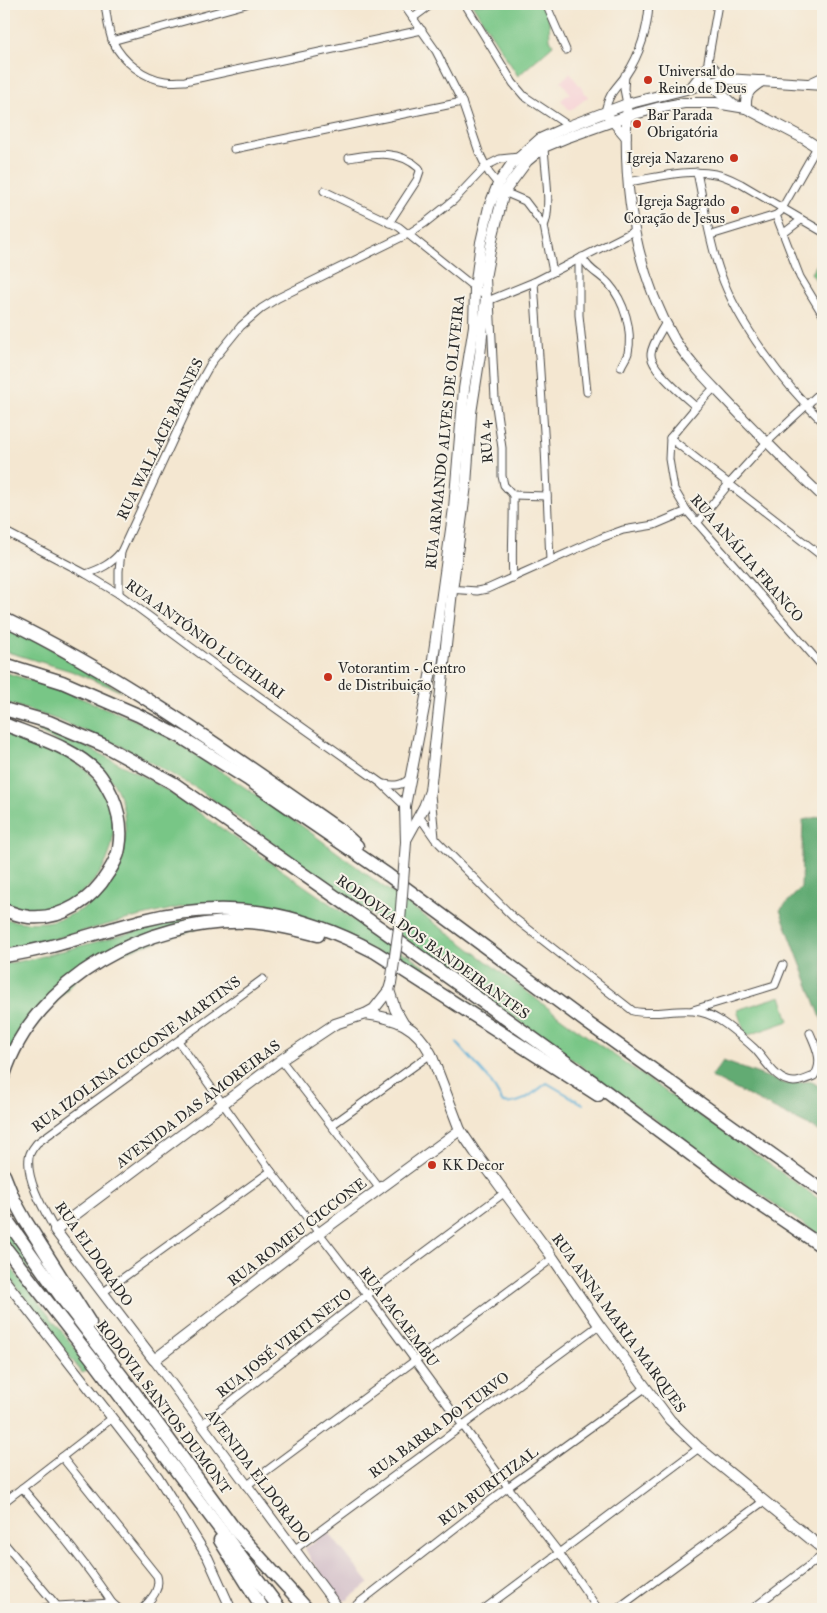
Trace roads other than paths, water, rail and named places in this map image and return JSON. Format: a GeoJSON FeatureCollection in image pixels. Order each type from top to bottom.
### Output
{"type":"FeatureCollection","features":[{"type":"Feature","properties":{"kind":"highway"},"geometry":{"type":"LineString","coordinates":[[4,619],[59,647],[165,710],[341,831],[388,875]]}},
{"type":"Feature","properties":{"kind":"highway","name":"RODOVIA DOS BANDEIRANTES"},"geometry":{"type":"LineString","coordinates":[[4,664],[54,679],[92,694],[181,738],[249,780],[388,875],[589,1024],[823,1191]]}},
{"type":"Feature","properties":{"kind":"highway","name":"RODOVIA DOS BANDEIRANTES"},"geometry":{"type":"LineString","coordinates":[[4,709],[49,722],[103,745],[173,783],[380,928],[573,1067],[740,1191],[823,1247]]}},
{"type":"Feature","properties":{"kind":"highway"},"geometry":{"type":"LineString","coordinates":[[4,724],[70,752],[98,774],[116,805],[120,833],[119,850],[113,865],[89,898],[73,908],[54,915],[29,917],[4,910]]}},
{"type":"Feature","properties":{"kind":"highway"},"geometry":{"type":"LineString","coordinates":[[4,956],[45,948],[145,919],[174,913],[227,909],[272,914],[321,927],[345,936],[402,968],[678,1146]]}},
{"type":"Feature","properties":{"kind":"highway"},"geometry":{"type":"LineString","coordinates":[[4,1075],[22,1033],[47,1002],[61,989],[80,974],[118,951],[164,933],[226,922],[270,924],[294,928],[328,938],[402,968]]}},
{"type":"Feature","properties":{"kind":"highway"},"geometry":{"type":"LineString","coordinates":[[4,1175],[14,1200],[25,1220],[99,1335],[113,1365]]}},
{"type":"Feature","properties":{"kind":"highway","name":"RODOVIA SANTOS DUMONT"},"geometry":{"type":"LineString","coordinates":[[4,1216],[62,1298],[236,1531],[307,1609]]}},
{"type":"Feature","properties":{"kind":"highway","name":"RODOVIA SANTOS DUMONT"},"geometry":{"type":"LineString","coordinates":[[4,1246],[280,1609]]}},
{"type":"Feature","properties":{"kind":"highway"},"geometry":{"type":"LineString","coordinates":[[211,1517],[221,1543],[263,1609]]}},
{"type":"Feature","properties":{"kind":"main road"},"geometry":{"type":"LineString","coordinates":[[691,88],[708,64]]}},
{"type":"Feature","properties":{"kind":"main road","name":"RUA ARMANDO ALVES DE OLIVEIRA"},"geometry":{"type":"LineString","coordinates":[[407,841],[430,791],[464,389],[474,326],[475,289],[481,242],[489,207],[501,188],[511,165],[540,139],[627,104],[726,79],[823,85]]}},
{"type":"Feature","properties":{"kind":"main road"},"geometry":{"type":"LineString","coordinates":[[746,108],[745,98],[750,90],[762,81]]}},
{"type":"Feature","properties":{"kind":"main road"},"geometry":{"type":"LineString","coordinates":[[709,83],[733,105]]}},
{"type":"Feature","properties":{"kind":"main road","name":"RUA ARMANDO ALVES DE OLIVEIRA"},"geometry":{"type":"LineString","coordinates":[[390,986],[400,921],[407,841],[405,806],[448,589],[466,485],[471,413],[488,299],[485,278],[501,188],[527,161],[544,148],[568,137],[627,116],[684,103],[716,103],[746,108],[798,135],[820,149]]}},
{"type":"Feature","properties":{"kind":"main road"},"geometry":{"type":"LineString","coordinates":[[412,774],[421,775],[431,780]]}},
{"type":"Feature","properties":{"kind":"main road"},"geometry":{"type":"LineString","coordinates":[[405,806],[418,816]]}},
{"type":"Feature","properties":{"kind":"main road","name":"AVENIDA DAS AMOREIRAS"},"geometry":{"type":"LineString","coordinates":[[55,1230],[281,1060],[335,1024],[365,1014],[379,1004],[390,986]]}},
{"type":"Feature","properties":{"kind":"main road","name":"AVENIDA DAS AMOREIRAS"},"geometry":{"type":"LineString","coordinates":[[390,986],[395,1009],[403,1023],[421,1038],[431,1054],[460,1130]]}},
{"type":"Feature","properties":{"kind":"main road","name":"AVENIDA DAS AMOREIRAS"},"geometry":{"type":"LineString","coordinates":[[365,1014],[381,1016],[403,1023]]}},
{"type":"Feature","properties":{"kind":"main road","name":"RUA ROMEU CICCONE"},"geometry":{"type":"LineString","coordinates":[[154,1360],[318,1234],[460,1130]]}},
{"type":"Feature","properties":{"kind":"main road","name":"RUA ANNA MARIA MARQUES"},"geometry":{"type":"LineString","coordinates":[[460,1130],[670,1420],[699,1448],[823,1549]]}},
{"type":"Feature","properties":{"kind":"main road","name":"RUA ELDORADO"},"geometry":{"type":"LineString","coordinates":[[55,1230],[154,1360]]}},
{"type":"Feature","properties":{"kind":"street"},"geometry":{"type":"LineString","coordinates":[[105,4],[112,41],[122,56],[134,68],[152,78],[165,81],[185,81],[422,30]]}},
{"type":"Feature","properties":{"kind":"street"},"geometry":{"type":"LineString","coordinates":[[112,41],[246,4]]}},
{"type":"Feature","properties":{"kind":"street"},"geometry":{"type":"LineString","coordinates":[[403,4],[436,51],[462,102],[475,143],[492,178],[501,188],[525,201],[544,226],[553,272]]}},
{"type":"Feature","properties":{"kind":"street"},"geometry":{"type":"LineString","coordinates":[[414,18],[432,4]]}},
{"type":"Feature","properties":{"kind":"street"},"geometry":{"type":"LineString","coordinates":[[465,4],[513,83],[524,96],[570,126]]}},
{"type":"Feature","properties":{"kind":"street"},"geometry":{"type":"LineString","coordinates":[[546,4],[566,50]]}},
{"type":"Feature","properties":{"kind":"street"},"geometry":{"type":"LineString","coordinates":[[626,137],[605,112],[608,99],[626,75],[638,52],[648,18],[649,4]]}},
{"type":"Feature","properties":{"kind":"street"},"geometry":{"type":"LineString","coordinates":[[709,83],[708,64],[718,4]]}},
{"type":"Feature","properties":{"kind":"street"},"geometry":{"type":"LineString","coordinates":[[708,64],[726,79]]}},
{"type":"Feature","properties":{"kind":"street"},"geometry":{"type":"LineString","coordinates":[[626,75],[624,89],[627,104],[628,182],[634,231],[649,282],[666,322],[676,341],[714,388],[766,443],[823,497]]}},
{"type":"Feature","properties":{"kind":"street"},"geometry":{"type":"LineString","coordinates":[[806,84],[823,76]]}},
{"type":"Feature","properties":{"kind":"street"},"geometry":{"type":"LineString","coordinates":[[234,149],[462,102]]}},
{"type":"Feature","properties":{"kind":"street"},"geometry":{"type":"LineString","coordinates":[[544,148],[548,206],[547,219],[544,226]]}},
{"type":"Feature","properties":{"kind":"street"},"geometry":{"type":"LineString","coordinates":[[711,235],[776,215],[782,209],[820,149]]}},
{"type":"Feature","properties":{"kind":"street"},"geometry":{"type":"LineString","coordinates":[[349,158],[379,153],[403,158],[417,166],[420,171],[417,180],[389,223]]}},
{"type":"Feature","properties":{"kind":"street","name":"RUA WALLACE BARNES"},"geometry":{"type":"LineString","coordinates":[[86,574],[104,567],[121,552],[198,386],[211,362],[241,326],[262,308],[278,298],[408,234],[425,223],[454,200],[486,166],[500,159],[519,156]]}},
{"type":"Feature","properties":{"kind":"street"},"geometry":{"type":"LineString","coordinates":[[628,182],[697,172],[714,173],[728,177],[823,232]]}},
{"type":"Feature","properties":{"kind":"street"},"geometry":{"type":"LineString","coordinates":[[697,172],[720,272],[744,323],[806,406],[823,422]]}},
{"type":"Feature","properties":{"kind":"street"},"geometry":{"type":"LineString","coordinates":[[324,191],[398,227],[488,299],[534,282],[634,231]]}},
{"type":"Feature","properties":{"kind":"street"},"geometry":{"type":"LineString","coordinates":[[776,215],[800,277],[823,315]]}},
{"type":"Feature","properties":{"kind":"street"},"geometry":{"type":"LineString","coordinates":[[784,233],[801,220]]}},
{"type":"Feature","properties":{"kind":"street"},"geometry":{"type":"LineString","coordinates":[[580,258],[587,267],[610,285],[625,314],[629,333],[628,354],[621,367]]}},
{"type":"Feature","properties":{"kind":"street"},"geometry":{"type":"LineString","coordinates":[[580,258],[579,315],[587,392]]}},
{"type":"Feature","properties":{"kind":"street"},"geometry":{"type":"LineString","coordinates":[[534,282],[545,447],[550,561]]}},
{"type":"Feature","properties":{"kind":"street","name":"RUA 4"},"geometry":{"type":"LineString","coordinates":[[488,299],[495,399],[502,448],[502,476],[504,485],[513,495],[514,532],[511,556],[513,578]]}},
{"type":"Feature","properties":{"kind":"street"},"geometry":{"type":"LineString","coordinates":[[666,322],[651,353],[653,364],[696,407]]}},
{"type":"Feature","properties":{"kind":"street"},"geometry":{"type":"LineString","coordinates":[[714,388],[670,438],[728,485],[775,518],[823,558]]}},
{"type":"Feature","properties":{"kind":"street"},"geometry":{"type":"LineString","coordinates":[[697,523],[766,443],[823,390]]}},
{"type":"Feature","properties":{"kind":"street","name":"RUA ANÁLIA FRANCO"},"geometry":{"type":"LineString","coordinates":[[670,438],[670,459],[674,489],[687,511],[823,667]]}},
{"type":"Feature","properties":{"kind":"street"},"geometry":{"type":"LineString","coordinates":[[513,495],[547,496]]}},
{"type":"Feature","properties":{"kind":"street"},"geometry":{"type":"LineString","coordinates":[[448,589],[477,591],[487,589],[611,534],[654,525],[687,511]]}},
{"type":"Feature","properties":{"kind":"street","name":"RUA ANTÔNIO LUCHIARI"},"geometry":{"type":"LineString","coordinates":[[4,531],[86,574],[119,594],[381,783],[405,806]]}},
{"type":"Feature","properties":{"kind":"street","name":"RUA WALLACE BARNES"},"geometry":{"type":"LineString","coordinates":[[119,594],[121,552]]}},
{"type":"Feature","properties":{"kind":"street"},"geometry":{"type":"LineString","coordinates":[[381,783],[393,786],[399,785],[405,783],[412,774]]}},
{"type":"Feature","properties":{"kind":"street"},"geometry":{"type":"LineString","coordinates":[[430,791],[435,839]]}},
{"type":"Feature","properties":{"kind":"street"},"geometry":{"type":"LineString","coordinates":[[418,816],[435,839],[519,922],[632,1011],[641,1013],[693,1010],[775,985],[783,965]]}},
{"type":"Feature","properties":{"kind":"street","name":"RUA IZOLINA CICCONE MARTINS"},"geometry":{"type":"LineString","coordinates":[[29,1155],[37,1143],[47,1135],[263,979]]}},
{"type":"Feature","properties":{"kind":"street"},"geometry":{"type":"LineString","coordinates":[[693,1010],[710,1015],[727,1026],[754,1049],[777,1073],[789,1081],[797,1082],[814,1076],[818,1070],[818,1052],[810,1033]]}},
{"type":"Feature","properties":{"kind":"street","name":"RUA PACAEMBU"},"geometry":{"type":"LineString","coordinates":[[178,1041],[271,1171],[367,1295],[508,1487],[560,1554],[598,1609]]}},
{"type":"Feature","properties":{"kind":"street"},"geometry":{"type":"LineString","coordinates":[[332,1125],[431,1054]]}},
{"type":"Feature","properties":{"kind":"street"},"geometry":{"type":"LineString","coordinates":[[281,1060],[380,1188]]}},
{"type":"Feature","properties":{"kind":"street","name":"RUA ELDORADO"},"geometry":{"type":"LineString","coordinates":[[29,1155],[29,1165],[35,1189],[55,1230]]}},
{"type":"Feature","properties":{"kind":"street"},"geometry":{"type":"LineString","coordinates":[[102,1293],[271,1171]]}},
{"type":"Feature","properties":{"kind":"street","name":"RUA JOSÉ VIRTI NETO"},"geometry":{"type":"LineString","coordinates":[[202,1424],[367,1295],[504,1193]]}},
{"type":"Feature","properties":{"kind":"street"},"geometry":{"type":"LineString","coordinates":[[246,1486],[554,1258]]}},
{"type":"Feature","properties":{"kind":"street"},"geometry":{"type":"LineString","coordinates":[[4,1279],[158,1477],[200,1543],[231,1609]]}},
{"type":"Feature","properties":{"kind":"street","name":"RUA BARRA DO TURVO"},"geometry":{"type":"LineString","coordinates":[[295,1549],[600,1325]]}},
{"type":"Feature","properties":{"kind":"street","name":"AVENIDA ELDORADO"},"geometry":{"type":"LineString","coordinates":[[154,1360],[339,1609]]}},
{"type":"Feature","properties":{"kind":"street","name":"RUA BURITIZAL"},"geometry":{"type":"LineString","coordinates":[[351,1609],[508,1487],[645,1388]]}},
{"type":"Feature","properties":{"kind":"street"},"geometry":{"type":"LineString","coordinates":[[4,1502],[111,1419]]}},
{"type":"Feature","properties":{"kind":"street"},"geometry":{"type":"LineString","coordinates":[[484,1609],[560,1554],[699,1448]]}},
{"type":"Feature","properties":{"kind":"street"},"geometry":{"type":"LineString","coordinates":[[62,1457],[157,1576],[159,1586],[157,1591],[142,1609]]}},
{"type":"Feature","properties":{"kind":"street"},"geometry":{"type":"LineString","coordinates":[[22,1488],[81,1558],[112,1603],[119,1609]]}},
{"type":"Feature","properties":{"kind":"street"},"geometry":{"type":"LineString","coordinates":[[617,1609],[764,1501]]}},
{"type":"Feature","properties":{"kind":"street"},"geometry":{"type":"LineString","coordinates":[[4,1543],[57,1606]]}},
{"type":"Feature","properties":{"kind":"street"},"geometry":{"type":"LineString","coordinates":[[752,1609],[823,1555]]}},
{"type":"Feature","properties":{"kind":"street"},"geometry":{"type":"LineString","coordinates":[[39,1609],[57,1606],[112,1603]]}},
{"type":"Feature","properties":{"kind":"waterway"},"geometry":{"type":"LineString","coordinates":[[457,1043],[489,1079],[503,1103],[521,1101],[547,1083],[583,1104]]}},
{"type":"Feature","properties":{"kind":"place","name":"Universal do Reino de Deus"},"geometry":{"type":"Point","coordinates":[648,80]}},
{"type":"Feature","properties":{"kind":"place","name":"Bar Parada Obrigatória"},"geometry":{"type":"Point","coordinates":[637,124]}},
{"type":"Feature","properties":{"kind":"place","name":"Igreja Nazareno"},"geometry":{"type":"Point","coordinates":[734,158]}},
{"type":"Feature","properties":{"kind":"place","name":"Igreja Sagrado Coração de Jesus"},"geometry":{"type":"Point","coordinates":[735,210]}},
{"type":"Feature","properties":{"kind":"place","name":"Votorantim - Centro de Distribuição"},"geometry":{"type":"Point","coordinates":[328,677]}},
{"type":"Feature","properties":{"kind":"place","name":"KK Decor"},"geometry":{"type":"Point","coordinates":[432,1165]}}]}
